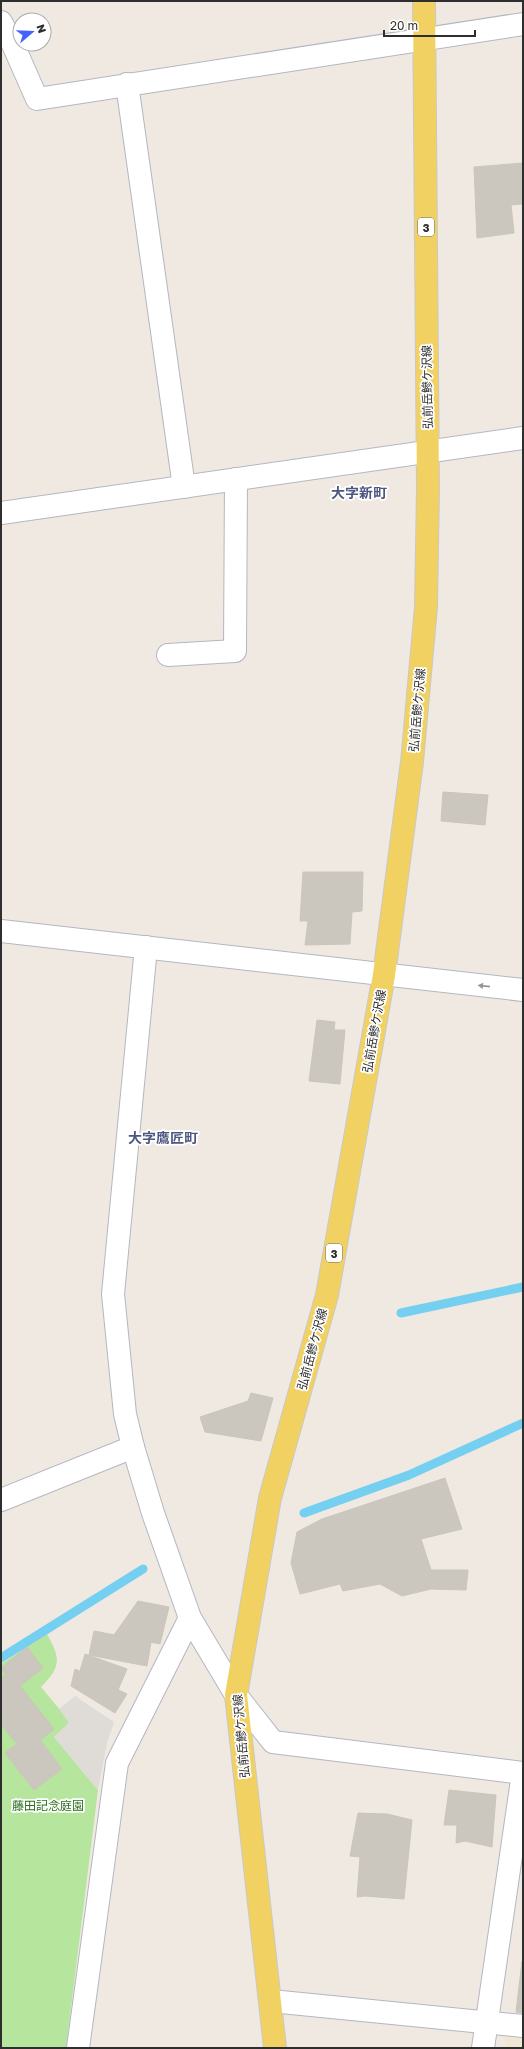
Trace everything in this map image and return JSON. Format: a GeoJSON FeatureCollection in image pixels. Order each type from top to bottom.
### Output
{"type":"FeatureCollection","features":[{"type":"Feature","properties":{"kind":"main road","name":"弘前岳鰺ケ沢線"},"geometry":{"type":"LineString","coordinates":[[275,2048],[236,1695],[270,1498],[327,1295],[384,975],[412,762],[425,622],[428,452],[424,1]]}},
{"type":"Feature","properties":{"kind":"street"},"geometry":{"type":"LineString","coordinates":[[1,22],[12,40],[37,99],[424,38],[523,24]]}},
{"type":"Feature","properties":{"kind":"street"},"geometry":{"type":"LineString","coordinates":[[128,84],[184,487]]}},
{"type":"Feature","properties":{"kind":"street"},"geometry":{"type":"LineString","coordinates":[[1,513],[523,438]]}},
{"type":"Feature","properties":{"kind":"street"},"geometry":{"type":"LineString","coordinates":[[168,655],[235,651],[236,479]]}},
{"type":"Feature","properties":{"kind":"street"},"geometry":{"type":"LineString","coordinates":[[1,931],[523,990]]}},
{"type":"Feature","properties":{"kind":"street"},"geometry":{"type":"LineString","coordinates":[[146,947],[113,1294],[125,1414],[132,1447],[153,1513],[190,1618],[236,1695],[273,1742],[523,1773],[483,2048]]}},
{"type":"Feature","properties":{"kind":"street"},"geometry":{"type":"LineString","coordinates":[[1,1500],[132,1447]]}},
{"type":"Feature","properties":{"kind":"street"},"geometry":{"type":"LineString","coordinates":[[78,2048],[117,1763],[190,1618]]}},
{"type":"Feature","properties":{"kind":"street"},"geometry":{"type":"LineString","coordinates":[[271,2001],[523,2026]]}},
{"type":"Feature","properties":{"kind":"shaded area"},"geometry":{"type":"Polygon","coordinates":[[[75,1696],[114,1722],[107,1743],[98,1790],[54,1737],[69,1723],[59,1709],[75,1696]]]}},
{"type":"Feature","properties":{"kind":"shaded area"},"geometry":{"type":"Polygon","coordinates":[[[506,2037],[523,2040],[523,2048],[505,2048],[506,2037]]]}},
{"type":"Feature","properties":{"kind":"green space","name":"藤田記念庭園"},"geometry":{"type":"Polygon","coordinates":[[[47,1634],[55,1650],[57,1662],[52,1674],[41,1687],[70,1722],[54,1737],[98,1790],[66,2048],[1,2048],[1,1664],[47,1634]]]}},
{"type":"Feature","properties":{"kind":"building"},"geometry":{"type":"Polygon","coordinates":[[[523,163],[523,204],[511,205],[514,233],[477,238],[474,167],[523,163]]]}},
{"type":"Feature","properties":{"kind":"building"},"geometry":{"type":"Polygon","coordinates":[[[443,792],[488,795],[485,825],[441,821],[443,792]]]}},
{"type":"Feature","properties":{"kind":"building"},"geometry":{"type":"Polygon","coordinates":[[[303,872],[363,872],[362,911],[352,912],[350,944],[305,945],[308,921],[300,921],[303,872]]]}},
{"type":"Feature","properties":{"kind":"building"},"geometry":{"type":"Polygon","coordinates":[[[317,1020],[335,1022],[334,1030],[345,1030],[340,1084],[309,1081],[317,1020]]]}},
{"type":"Feature","properties":{"kind":"building"},"geometry":{"type":"Polygon","coordinates":[[[251,1393],[273,1398],[261,1441],[205,1432],[200,1417],[248,1401],[251,1393]]]}},
{"type":"Feature","properties":{"kind":"building"},"geometry":{"type":"Polygon","coordinates":[[[445,1478],[462,1529],[421,1539],[431,1570],[468,1570],[466,1590],[431,1589],[402,1596],[380,1584],[343,1591],[340,1584],[300,1594],[291,1563],[297,1532],[322,1519],[445,1478]]]}},
{"type":"Feature","properties":{"kind":"building"},"geometry":{"type":"Polygon","coordinates":[[[138,1601],[169,1607],[160,1644],[114,1635],[138,1601]]]}},
{"type":"Feature","properties":{"kind":"building"},"geometry":{"type":"Polygon","coordinates":[[[94,1631],[151,1642],[147,1666],[89,1655],[94,1631]]]}},
{"type":"Feature","properties":{"kind":"building"},"geometry":{"type":"Polygon","coordinates":[[[27,1647],[43,1668],[20,1686],[54,1729],[40,1740],[62,1769],[34,1790],[5,1753],[17,1744],[1,1724],[1,1679],[6,1675],[1,1668],[27,1647]]]}},
{"type":"Feature","properties":{"kind":"building"},"geometry":{"type":"Polygon","coordinates":[[[85,1654],[127,1669],[118,1690],[80,1671],[85,1654]]]}},
{"type":"Feature","properties":{"kind":"building"},"geometry":{"type":"Polygon","coordinates":[[[75,1669],[127,1694],[115,1713],[71,1686],[75,1669]]]}},
{"type":"Feature","properties":{"kind":"building"},"geometry":{"type":"Polygon","coordinates":[[[449,1790],[496,1795],[492,1847],[465,1841],[456,1843],[457,1825],[444,1825],[449,1790]]]}},
{"type":"Feature","properties":{"kind":"building"},"geometry":{"type":"Polygon","coordinates":[[[358,1813],[387,1814],[412,1820],[404,1899],[365,1896],[357,1897],[360,1857],[350,1856],[358,1813]]]}},
{"type":"Feature","properties":{"kind":"building"},"geometry":{"type":"Polygon","coordinates":[[[523,1961],[523,2013],[516,2012],[523,1961]]]}},
{"type":"Feature","properties":{"kind":"waterway"},"geometry":{"type":"LineString","coordinates":[[401,1313],[523,1287]]}},
{"type":"Feature","properties":{"kind":"waterway"},"geometry":{"type":"LineString","coordinates":[[304,1513],[409,1475],[523,1423]]}},
{"type":"Feature","properties":{"kind":"waterway"},"geometry":{"type":"LineString","coordinates":[[1,1658],[143,1569]]}},
{"type":"Feature","properties":{"kind":"district","name":"大字新町"},"geometry":{"type":"Point","coordinates":[359,492]}},
{"type":"Feature","properties":{"kind":"district","name":"大字鷹匠町"},"geometry":{"type":"Point","coordinates":[163,1137]}}]}
